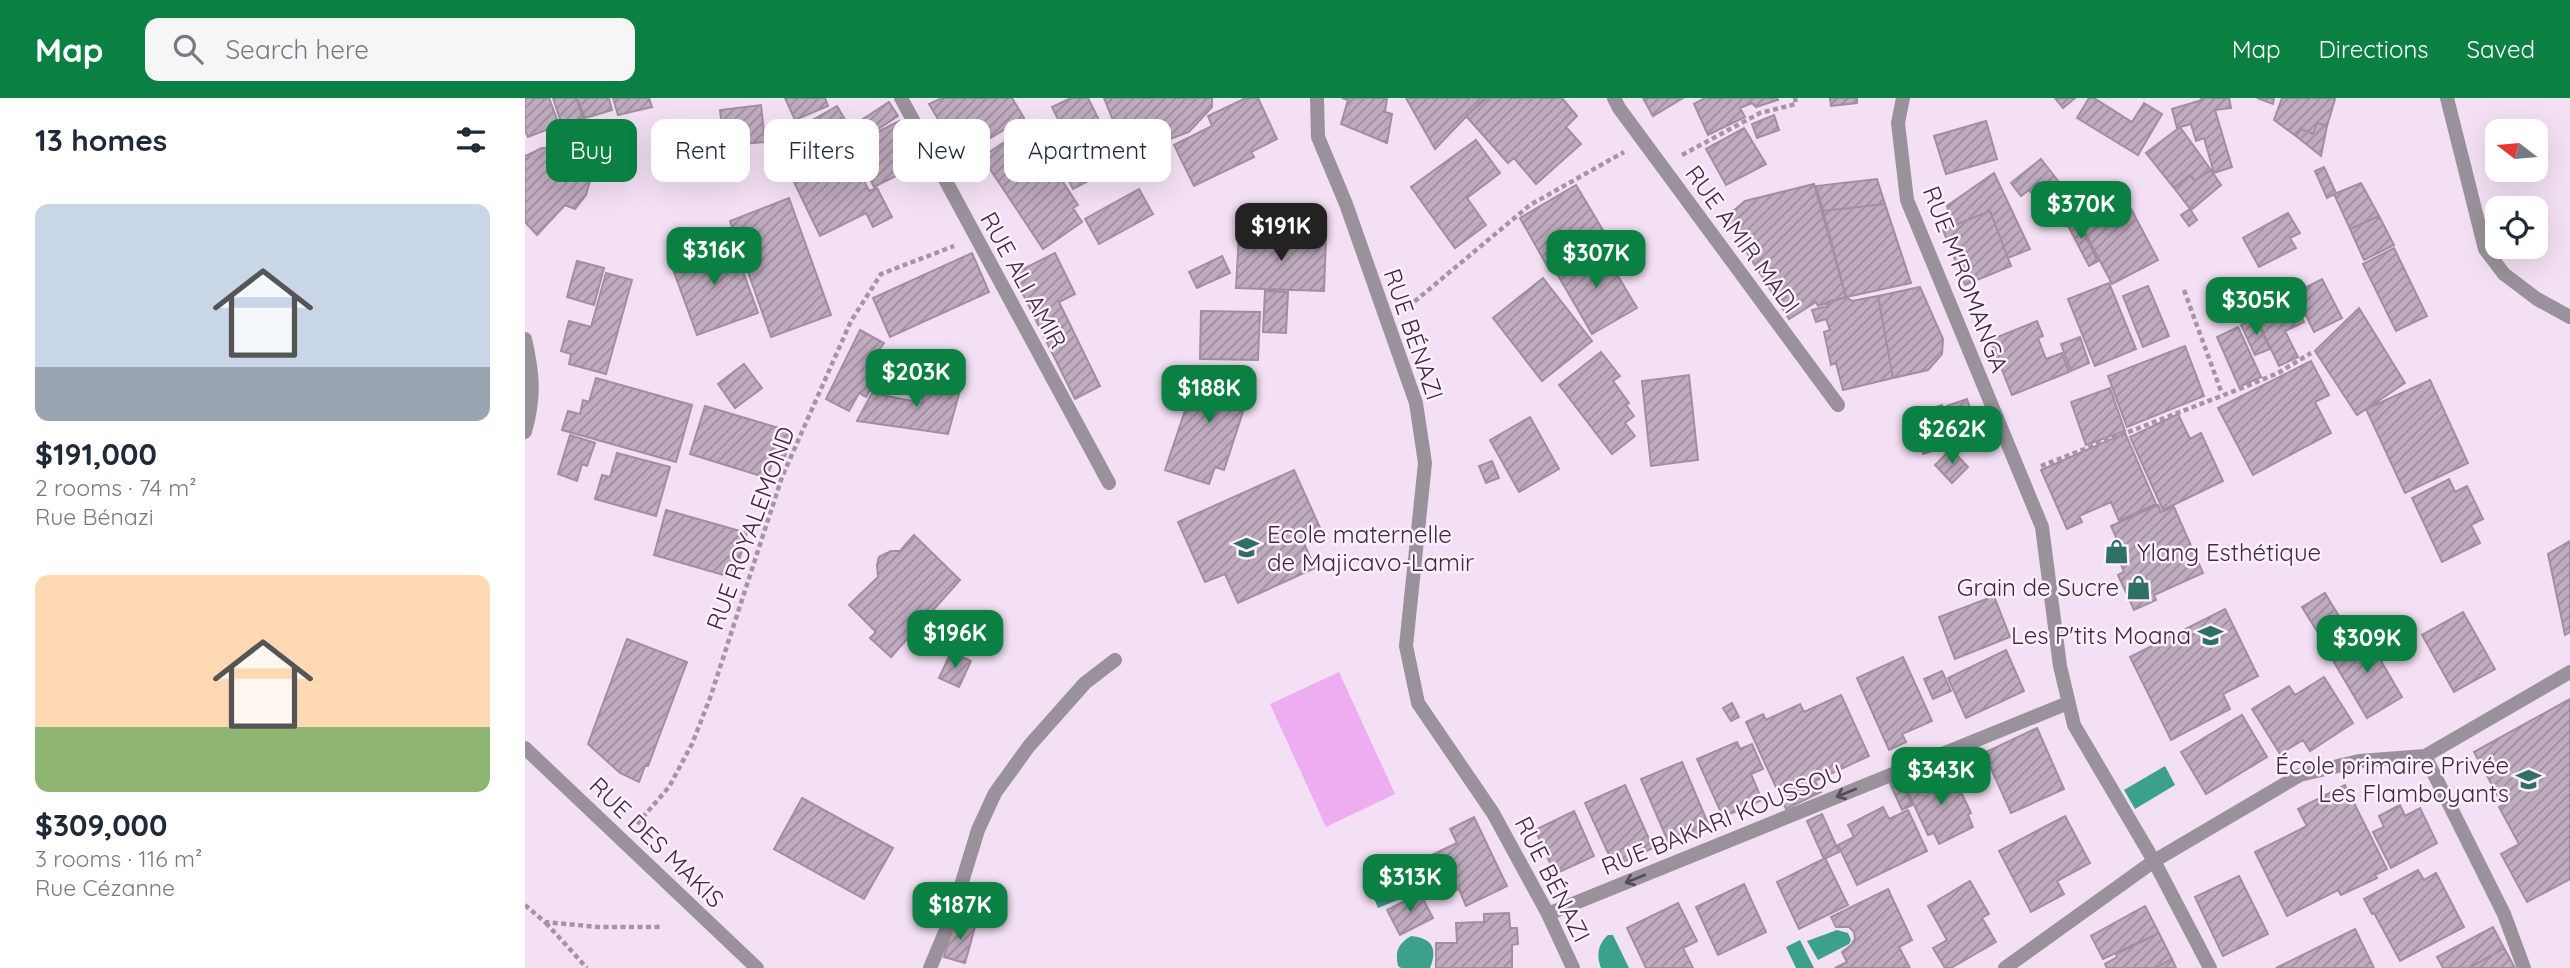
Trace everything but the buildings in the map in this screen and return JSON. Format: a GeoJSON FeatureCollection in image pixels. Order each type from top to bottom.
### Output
{"type":"FeatureCollection","features":[{"type":"Feature","properties":{"kind":"street","name":"RUE ALI AMIR"},"geometry":{"type":"LineString","coordinates":[[901,98],[974,238],[1109,484]]}},
{"type":"Feature","properties":{"kind":"street","name":"RUE BÉNAZI"},"geometry":{"type":"LineString","coordinates":[[1317,98],[1318,137],[1346,204],[1416,403],[1425,463],[1406,646],[1418,703],[1493,813],[1548,914],[1573,968]]}},
{"type":"Feature","properties":{"kind":"street","name":"RUE AMIR MADI"},"geometry":{"type":"LineString","coordinates":[[1614,98],[1838,405]]}},
{"type":"Feature","properties":{"kind":"street","name":"RUE M'ROMANGA"},"geometry":{"type":"LineString","coordinates":[[1903,98],[1898,123],[1907,200],[2042,527],[2060,666],[2074,725],[2154,861],[2210,968]]}},
{"type":"Feature","properties":{"kind":"street"},"geometry":{"type":"LineString","coordinates":[[2447,98],[2485,249],[2504,274],[2537,299],[2570,317]]}},
{"type":"Feature","properties":{"kind":"street"},"geometry":{"type":"LineString","coordinates":[[525,339],[533,379],[525,432]]}},
{"type":"Feature","properties":{"kind":"street"},"geometry":{"type":"LineString","coordinates":[[930,968],[951,918],[978,830],[995,793],[1029,746],[1085,683],[1115,660]]}},
{"type":"Feature","properties":{"kind":"street"},"geometry":{"type":"LineString","coordinates":[[2005,968],[2154,861],[2300,775],[2359,761],[2424,756],[2570,672]]}},
{"type":"Feature","properties":{"kind":"street","name":"RUE BAKARI KOUSSOU"},"geometry":{"type":"LineString","coordinates":[[1548,914],[2068,703]]}},
{"type":"Feature","properties":{"kind":"street","name":"RUE DES MAKIS"},"geometry":{"type":"LineString","coordinates":[[525,748],[757,968]]}},
{"type":"Feature","properties":{"kind":"street"},"geometry":{"type":"LineString","coordinates":[[2424,756],[2504,914],[2524,968]]}},
{"type":"Feature","properties":{"kind":"path"},"geometry":{"type":"LineString","coordinates":[[1662,166],[1760,113],[1796,104],[1795,98]]}},
{"type":"Feature","properties":{"kind":"path"},"geometry":{"type":"LineString","coordinates":[[1388,323],[1530,205],[1643,141]]}},
{"type":"Feature","properties":{"kind":"path","name":"RUE ROYALEMOND"},"geometry":{"type":"LineString","coordinates":[[621,841],[669,787],[692,744],[710,698],[782,477],[851,321],[881,274],[974,238]]}},
{"type":"Feature","properties":{"kind":"path"},"geometry":{"type":"LineString","coordinates":[[2184,290],[2223,394]]}},
{"type":"Feature","properties":{"kind":"path"},"geometry":{"type":"LineString","coordinates":[[2021,474],[2278,373],[2311,353]]}},
{"type":"Feature","properties":{"kind":"path"},"geometry":{"type":"LineString","coordinates":[[525,905],[545,922],[587,968]]}},
{"type":"Feature","properties":{"kind":"path"},"geometry":{"type":"LineString","coordinates":[[545,922],[598,927],[662,927]]}},
{"type":"Feature","properties":{"kind":"shaded area"},"geometry":{"type":"Polygon","coordinates":[[[1339,672],[1395,794],[1326,827],[1270,704],[1339,672]]]}},
{"type":"Feature","properties":{"kind":"shaded area"},"geometry":{"type":"Polygon","coordinates":[[[2165,766],[2175,785],[2135,809],[2124,790],[2165,766]]]}},
{"type":"Feature","properties":{"kind":"shaded area"},"geometry":{"type":"Polygon","coordinates":[[[1409,871],[1417,892],[1378,908],[1369,887],[1409,871]]]}},
{"type":"Feature","properties":{"kind":"shaded area"},"geometry":{"type":"Polygon","coordinates":[[[1837,930],[1848,933],[1851,940],[1849,944],[1818,960],[1807,941],[1837,930]]]}},
{"type":"Feature","properties":{"kind":"shaded area"},"geometry":{"type":"Polygon","coordinates":[[[1608,935],[1613,935],[1629,968],[1601,968],[1599,950],[1608,935]]]}},
{"type":"Feature","properties":{"kind":"shaded area"},"geometry":{"type":"Polygon","coordinates":[[[1411,936],[1424,939],[1431,945],[1433,955],[1430,968],[1398,966],[1399,948],[1411,936]]]}},
{"type":"Feature","properties":{"kind":"shaded area"},"geometry":{"type":"Polygon","coordinates":[[[1800,940],[1814,968],[1796,968],[1786,947],[1800,940]]]}},
{"type":"Feature","properties":{"kind":"place","name":"Ecole maternelle de Majicavo-Lamir"},"geometry":{"type":"Point","coordinates":[1247,548]}},
{"type":"Feature","properties":{"kind":"place","name":"Ylang Esthétique"},"geometry":{"type":"Point","coordinates":[2117,552]}},
{"type":"Feature","properties":{"kind":"place","name":"Grain de Sucre"},"geometry":{"type":"Point","coordinates":[2139,587]}},
{"type":"Feature","properties":{"kind":"place","name":"Les P'tits Moana"},"geometry":{"type":"Point","coordinates":[2211,635]}},
{"type":"Feature","properties":{"kind":"place","name":"École primaire Privée Les Flamboyants"},"geometry":{"type":"Point","coordinates":[2529,779]}}]}
